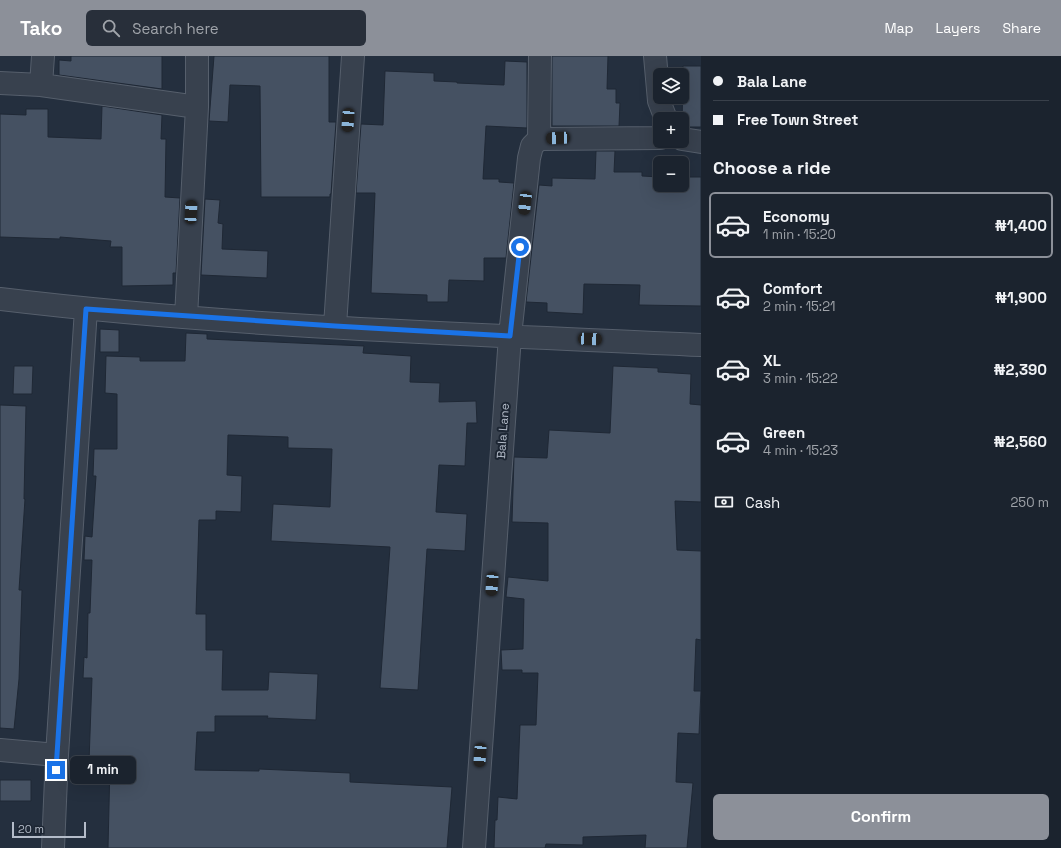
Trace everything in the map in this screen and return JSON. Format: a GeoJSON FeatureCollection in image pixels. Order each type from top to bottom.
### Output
{"type":"FeatureCollection","features":[{"type":"Feature","properties":{"kind":"street"},"geometry":{"type":"LineString","coordinates":[[41,85],[43,56]]}},
{"type":"Feature","properties":{"kind":"street"},"geometry":{"type":"LineString","coordinates":[[186,317],[197,107],[197,56]]}},
{"type":"Feature","properties":{"kind":"street"},"geometry":{"type":"LineString","coordinates":[[335,326],[353,56]]}},
{"type":"Feature","properties":{"kind":"street"},"geometry":{"type":"LineString","coordinates":[[540,56],[539,139],[653,138]]}},
{"type":"Feature","properties":{"kind":"street"},"geometry":{"type":"LineString","coordinates":[[655,56],[659,101],[663,112]]}},
{"type":"Feature","properties":{"kind":"street"},"geometry":{"type":"LineString","coordinates":[[0,82],[41,85],[197,107]]}},
{"type":"Feature","properties":{"kind":"street","name":"Bala Lane"},"geometry":{"type":"LineString","coordinates":[[474,848],[510,336],[529,158],[532,146],[539,139]]}},
{"type":"Feature","properties":{"kind":"street"},"geometry":{"type":"LineString","coordinates":[[689,140],[701,142]]}},
{"type":"Feature","properties":{"kind":"street"},"geometry":{"type":"LineString","coordinates":[[0,299],[86,309],[186,317],[510,336],[701,345]]}},
{"type":"Feature","properties":{"kind":"street"},"geometry":{"type":"LineString","coordinates":[[54,848],[57,755],[86,309]]}},
{"type":"Feature","properties":{"kind":"street"},"geometry":{"type":"LineString","coordinates":[[0,750],[57,755]]}},
{"type":"Feature","properties":{"kind":"building"},"geometry":{"type":"Polygon","coordinates":[[[71,56],[162,56],[162,89],[59,75],[59,60],[71,61],[71,56]]]}},
{"type":"Feature","properties":{"kind":"building"},"geometry":{"type":"Polygon","coordinates":[[[214,56],[329,56],[329,122],[336,122],[330,197],[261,197],[260,86],[230,85],[228,122],[209,121],[214,56]]]}},
{"type":"Feature","properties":{"kind":"building"},"geometry":{"type":"Polygon","coordinates":[[[552,56],[608,56],[607,89],[616,89],[616,103],[620,103],[619,126],[552,126],[552,56]]]}},
{"type":"Feature","properties":{"kind":"building"},"geometry":{"type":"Polygon","coordinates":[[[505,61],[527,62],[527,128],[486,126],[483,179],[499,179],[499,182],[514,183],[506,258],[484,258],[484,281],[449,280],[448,302],[427,302],[427,295],[371,293],[375,193],[356,193],[361,124],[383,125],[385,71],[434,73],[434,81],[504,85],[505,61]]]}},
{"type":"Feature","properties":{"kind":"building"},"geometry":{"type":"Polygon","coordinates":[[[683,66],[701,66],[701,127],[689,127],[689,112],[682,112],[682,104],[689,104],[689,68],[683,68],[683,66]]]}},
{"type":"Feature","properties":{"kind":"building"},"geometry":{"type":"Polygon","coordinates":[[[102,106],[162,115],[161,139],[166,139],[165,197],[180,198],[176,273],[173,273],[173,285],[122,286],[122,247],[110,247],[111,241],[60,237],[60,239],[0,237],[0,114],[26,115],[26,109],[48,109],[48,137],[101,139],[102,106]]]}},
{"type":"Feature","properties":{"kind":"building"},"geometry":{"type":"Polygon","coordinates":[[[596,151],[615,151],[614,172],[642,172],[642,176],[653,177],[653,192],[689,192],[689,177],[701,177],[701,306],[639,305],[640,285],[584,284],[583,314],[547,312],[547,303],[526,302],[539,185],[552,186],[552,178],[595,179],[596,151]]]}},
{"type":"Feature","properties":{"kind":"building"},"geometry":{"type":"Polygon","coordinates":[[[205,199],[220,200],[218,223],[223,224],[222,249],[268,251],[267,278],[201,275],[205,199]]]}},
{"type":"Feature","properties":{"kind":"building"},"geometry":{"type":"Polygon","coordinates":[[[100,329],[119,330],[119,352],[100,352],[100,329]]]}},
{"type":"Feature","properties":{"kind":"building"},"geometry":{"type":"Polygon","coordinates":[[[186,333],[207,334],[207,339],[364,346],[363,353],[411,356],[410,382],[440,383],[439,402],[476,401],[477,423],[467,423],[465,466],[439,465],[436,512],[467,514],[465,551],[427,549],[418,690],[380,688],[390,547],[271,541],[273,504],[330,507],[332,449],[288,448],[288,437],[228,435],[227,475],[242,476],[241,512],[216,511],[216,520],[199,520],[196,614],[206,614],[206,650],[223,650],[222,690],[268,690],[269,672],[318,674],[316,720],[267,718],[268,716],[215,716],[215,732],[197,732],[195,770],[259,771],[259,769],[350,773],[350,782],[452,787],[447,848],[108,848],[110,764],[89,762],[92,678],[83,678],[84,657],[87,658],[88,613],[90,613],[92,560],[84,560],[85,536],[92,537],[96,476],[93,476],[94,449],[117,449],[117,394],[105,393],[106,356],[140,357],[140,361],[185,361],[186,333]]]}},
{"type":"Feature","properties":{"kind":"building"},"geometry":{"type":"Polygon","coordinates":[[[14,366],[33,366],[32,394],[13,394],[14,366]]]}},
{"type":"Feature","properties":{"kind":"building"},"geometry":{"type":"Polygon","coordinates":[[[613,366],[658,368],[658,372],[691,374],[690,404],[701,405],[701,502],[675,501],[677,550],[701,551],[701,640],[696,639],[694,691],[701,691],[699,734],[678,733],[676,782],[693,783],[687,848],[645,848],[646,835],[583,837],[583,845],[546,844],[545,848],[494,848],[498,797],[517,799],[520,725],[536,725],[538,673],[522,673],[522,670],[502,670],[501,650],[523,649],[524,599],[506,597],[508,577],[548,581],[548,523],[512,522],[514,457],[547,458],[549,430],[610,433],[613,366]]]}},
{"type":"Feature","properties":{"kind":"building"},"geometry":{"type":"Polygon","coordinates":[[[0,405],[26,406],[25,499],[19,590],[22,590],[19,679],[14,729],[0,728],[0,405]]]}},
{"type":"Feature","properties":{"kind":"building"},"geometry":{"type":"Polygon","coordinates":[[[0,780],[31,780],[31,801],[0,801],[0,780]]]}},
{"type":"Feature","properties":{"kind":"route"},"geometry":{"type":"LineString","coordinates":[[56,770],[86,309],[186,317],[510,336],[520,247]]}}]}
